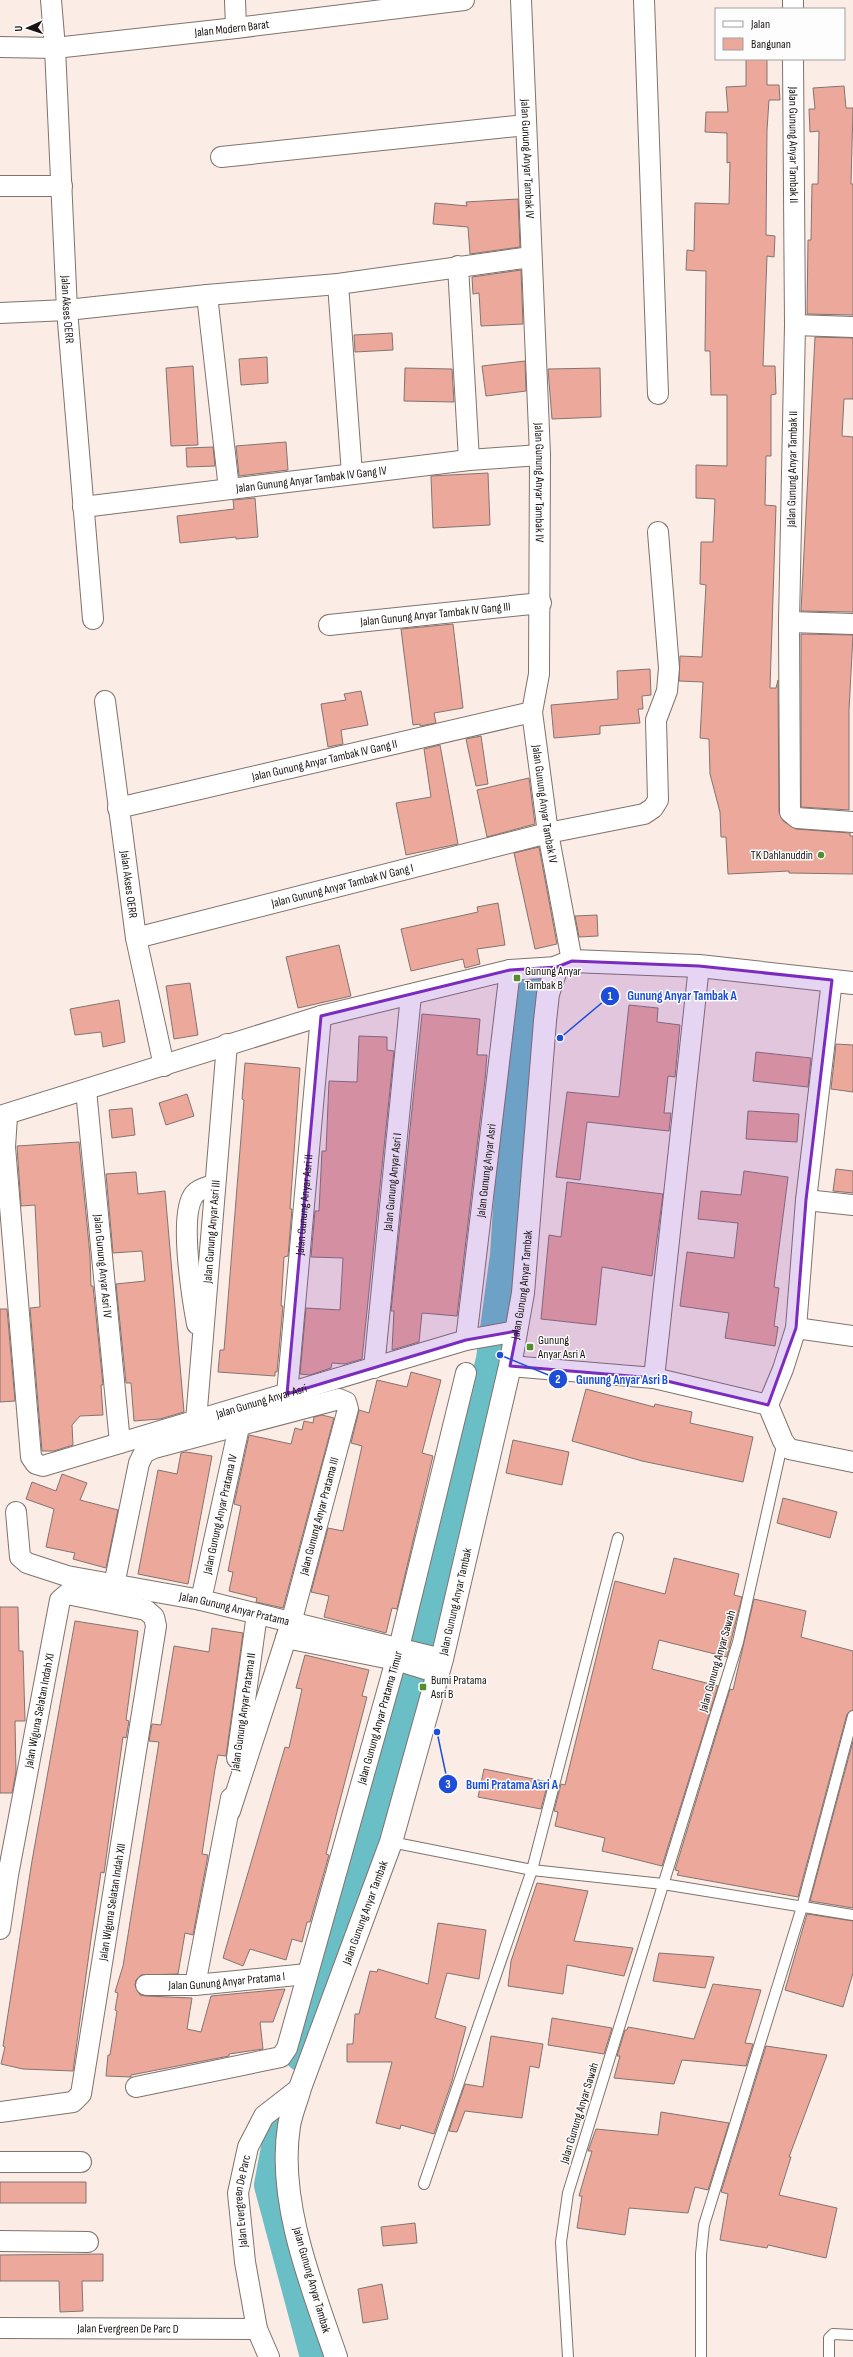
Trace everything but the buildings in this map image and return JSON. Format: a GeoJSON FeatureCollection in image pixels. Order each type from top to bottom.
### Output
{"type":"FeatureCollection","features":[{"type":"Feature","properties":{"kind":"street","name":"Jalan Akses OERR"},"geometry":{"type":"LineString","coordinates":[[51,0],[55,48],[68,310],[93,619]]}},
{"type":"Feature","properties":{"kind":"street"},"geometry":{"type":"LineString","coordinates":[[234,0],[236,28]]}},
{"type":"Feature","properties":{"kind":"street","name":"Jalan Modern Barat"},"geometry":{"type":"LineString","coordinates":[[0,46],[55,48],[236,28],[464,0]]}},
{"type":"Feature","properties":{"kind":"street","name":"Jalan Gunung Anyar Tambak IV"},"geometry":{"type":"LineString","coordinates":[[521,0],[540,455],[539,674],[532,712],[565,964]]}},
{"type":"Feature","properties":{"kind":"street"},"geometry":{"type":"LineString","coordinates":[[644,0],[658,394]]}},
{"type":"Feature","properties":{"kind":"street","name":"Jalan Gunung Anyar Tambak II"},"geometry":{"type":"LineString","coordinates":[[793,60],[795,325],[789,622],[790,812],[796,818],[853,822]]}},
{"type":"Feature","properties":{"kind":"street"},"geometry":{"type":"LineString","coordinates":[[221,157],[526,125]]}},
{"type":"Feature","properties":{"kind":"street"},"geometry":{"type":"LineString","coordinates":[[0,186],[62,186]]}},
{"type":"Feature","properties":{"kind":"street"},"geometry":{"type":"LineString","coordinates":[[0,313],[68,310],[207,295],[338,284],[458,266],[531,257]]}},
{"type":"Feature","properties":{"kind":"street"},"geometry":{"type":"LineString","coordinates":[[458,266],[469,460]]}},
{"type":"Feature","properties":{"kind":"street"},"geometry":{"type":"LineString","coordinates":[[338,284],[352,474]]}},
{"type":"Feature","properties":{"kind":"street"},"geometry":{"type":"LineString","coordinates":[[207,295],[229,489]]}},
{"type":"Feature","properties":{"kind":"street"},"geometry":{"type":"LineString","coordinates":[[795,325],[853,327]]}},
{"type":"Feature","properties":{"kind":"street","name":"Jalan Gunung Anyar Tambak IV Gang IV"},"geometry":{"type":"LineString","coordinates":[[83,507],[469,460],[540,455]]}},
{"type":"Feature","properties":{"kind":"street","name":"Jalan Gunung Anyar Tambak IV Gang I"},"geometry":{"type":"LineString","coordinates":[[136,938],[548,833],[644,814],[653,808],[658,800],[656,720],[667,691],[669,668],[658,532]]}},
{"type":"Feature","properties":{"kind":"street","name":"Jalan Gunung Anyar Tambak IV Gang III"},"geometry":{"type":"LineString","coordinates":[[329,625],[540,603]]}},
{"type":"Feature","properties":{"kind":"street"},"geometry":{"type":"LineString","coordinates":[[789,622],[853,624]]}},
{"type":"Feature","properties":{"kind":"street","name":"Jalan Akses OERR"},"geometry":{"type":"LineString","coordinates":[[105,701],[136,938],[164,1066]]}},
{"type":"Feature","properties":{"kind":"street","name":"Jalan Gunung Anyar Tambak IV Gang II"},"geometry":{"type":"LineString","coordinates":[[118,808],[532,712]]}},
{"type":"Feature","properties":{"kind":"street"},"geometry":{"type":"LineString","coordinates":[[3,1116],[321,1016],[510,970],[565,964],[699,966],[843,982],[806,1200],[796,1328],[783,1369],[768,1406],[783,1441],[789,1449],[853,1462]]}},
{"type":"Feature","properties":{"kind":"street","name":"Jalan Gunung Anyar Tambak"},"geometry":{"type":"LineString","coordinates":[[336,2357],[308,2275],[294,2215],[288,2174],[289,2126],[297,2089],[391,1842],[418,1660],[510,1366],[508,1332],[523,1293],[548,994],[565,964]]}},
{"type":"Feature","properties":{"kind":"street"},"geometry":{"type":"LineString","coordinates":[[654,1378],[699,966]]}},
{"type":"Feature","properties":{"kind":"street","name":"Jalan Gunung Anyar Asri"},"geometry":{"type":"LineString","coordinates":[[470,1339],[510,970]]}},
{"type":"Feature","properties":{"kind":"street","name":"Jalan Gunung Anyar Asri I"},"geometry":{"type":"LineString","coordinates":[[374,1368],[411,995]]}},
{"type":"Feature","properties":{"kind":"street","name":"Jalan Gunung Anyar Asri II"},"geometry":{"type":"LineString","coordinates":[[287,1394],[321,1016]]}},
{"type":"Feature","properties":{"kind":"street","name":"Jalan Gunung Anyar Asri III"},"geometry":{"type":"LineString","coordinates":[[196,1420],[228,1044]]}},
{"type":"Feature","properties":{"kind":"street","name":"Jalan Gunung Anyar Asri IV"},"geometry":{"type":"LineString","coordinates":[[86,1090],[120,1443]]}},
{"type":"Feature","properties":{"kind":"street","name":"Jalan Gunung Anyar Asri"},"geometry":{"type":"LineString","coordinates":[[3,1116],[31,1457],[36,1464],[43,1466],[470,1339],[508,1332]]}},
{"type":"Feature","properties":{"kind":"street"},"geometry":{"type":"LineString","coordinates":[[806,1200],[853,1205]]}},
{"type":"Feature","properties":{"kind":"street"},"geometry":{"type":"LineString","coordinates":[[796,1328],[853,1336]]}},
{"type":"Feature","properties":{"kind":"street"},"geometry":{"type":"LineString","coordinates":[[510,1366],[654,1378],[768,1406]]}},
{"type":"Feature","properties":{"kind":"street","name":"Jalan Gunung Anyar Pratama Timur"},"geometry":{"type":"LineString","coordinates":[[136,2087],[281,2058],[287,2048],[307,1974],[418,1660],[466,1373]]}},
{"type":"Feature","properties":{"kind":"street","name":"Jalan Gunung Anyar Pratama III"},"geometry":{"type":"LineString","coordinates":[[239,1428],[340,1399],[346,1402],[348,1409],[288,1630]]}},
{"type":"Feature","properties":{"kind":"street"},"geometry":{"type":"LineString","coordinates":[[114,1585],[139,1463],[144,1453],[154,1448],[239,1428]]}},
{"type":"Feature","properties":{"kind":"street","name":"Jalan Gunung Anyar Pratama IV"},"geometry":{"type":"LineString","coordinates":[[201,1600],[239,1428]]}},
{"type":"Feature","properties":{"kind":"street","name":"Jalan Gunung Anyar Pratama"},"geometry":{"type":"LineString","coordinates":[[16,1512],[20,1556],[27,1563],[68,1576],[201,1600],[257,1614],[288,1630],[418,1660]]}},
{"type":"Feature","properties":{"kind":"street","name":"Jalan Wiguna Selatan Indah XI"},"geometry":{"type":"LineString","coordinates":[[0,1929],[4,1875],[60,1600],[66,1594],[146,1610],[154,1617],[156,1626]]}},
{"type":"Feature","properties":{"kind":"street","name":"Jalan Gunung Anyar Pratama II"},"geometry":{"type":"LineString","coordinates":[[195,1985],[230,1811],[257,1614]]}},
{"type":"Feature","properties":{"kind":"street","name":"Jalan Wiguna Selatan Indah XII"},"geometry":{"type":"LineString","coordinates":[[0,2112],[73,2102],[81,2094],[156,1626]]}},
{"type":"Feature","properties":{"kind":"street","name":"Jalan Gunung Anyar Pratama II"},"geometry":{"type":"LineString","coordinates":[[230,1811],[288,1630]]}},
{"type":"Feature","properties":{"kind":"street","name":"Jalan Gunung Anyar Pratama I"},"geometry":{"type":"LineString","coordinates":[[146,1985],[195,1985],[307,1974]]}},
{"type":"Feature","properties":{"kind":"street","name":"Jalan Evergreen De Parc"},"geometry":{"type":"LineString","coordinates":[[269,2357],[257,2329],[245,2262],[238,2192],[248,2147],[264,2116],[297,2089]]}},
{"type":"Feature","properties":{"kind":"street"},"geometry":{"type":"LineString","coordinates":[[0,2162],[81,2162]]}},
{"type":"Feature","properties":{"kind":"street"},"geometry":{"type":"LineString","coordinates":[[0,2241],[88,2242]]}},
{"type":"Feature","properties":{"kind":"street","name":"Jalan Evergreen De Parc D"},"geometry":{"type":"LineString","coordinates":[[0,2328],[257,2329]]}},
{"type":"Feature","properties":{"kind":"lane","name":"Jalan Gunung Anyar Sawah"},"geometry":{"type":"LineString","coordinates":[[568,2357],[561,2242],[568,2193],[738,1642],[783,1441]]}},
{"type":"Feature","properties":{"kind":"lane"},"geometry":{"type":"LineString","coordinates":[[424,2184],[532,1870],[618,1538]]}},
{"type":"Feature","properties":{"kind":"lane"},"geometry":{"type":"LineString","coordinates":[[701,2357],[701,2254],[704,2226],[802,1907],[853,1716]]}},
{"type":"Feature","properties":{"kind":"lane"},"geometry":{"type":"LineString","coordinates":[[391,1842],[532,1870],[663,1884],[853,1914]]}},
{"type":"Feature","properties":{"kind":"lane"},"geometry":{"type":"LineString","coordinates":[[829,2357],[829,2338],[833,2334],[853,2335]]}},
{"type":"Feature","properties":{"kind":"highlighted area"},"geometry":{"type":"Polygon","coordinates":[[[572,961],[699,966],[832,980],[806,1200],[796,1328],[768,1405],[654,1378],[510,1366],[517,1331],[466,1340],[287,1394],[321,1016],[510,970],[557,967],[572,961]]]}},
{"type":"Feature","properties":{"kind":"waterway"},"geometry":{"type":"LineString","coordinates":[[302,2055],[363,1871],[415,1679],[493,1359],[507,1255],[525,978]]}},
{"type":"Feature","properties":{"kind":"waterway"},"geometry":{"type":"LineString","coordinates":[[285,2111],[271,2185],[317,2357]]}},
{"type":"Feature","properties":{"kind":"place","name":"TK Dahlanuddin"},"geometry":{"type":"Point","coordinates":[821,855]}},
{"type":"Feature","properties":{"kind":"place","name":"Gunung Anyar Tambak B"},"geometry":{"type":"Point","coordinates":[517,978]}},
{"type":"Feature","properties":{"kind":"place","name":"Gunung Anyar Tambak A"},"geometry":{"type":"Point","coordinates":[560,1038]}},
{"type":"Feature","properties":{"kind":"place","name":"Gunung Anyar Asri A"},"geometry":{"type":"Point","coordinates":[530,1347]}},
{"type":"Feature","properties":{"kind":"place","name":"Gunung Anyar Asri B"},"geometry":{"type":"Point","coordinates":[500,1355]}},
{"type":"Feature","properties":{"kind":"place","name":"Bumi Pratama Asri B"},"geometry":{"type":"Point","coordinates":[423,1687]}},
{"type":"Feature","properties":{"kind":"place","name":"Bumi Pratama Asri A"},"geometry":{"type":"Point","coordinates":[437,1732]}}]}
